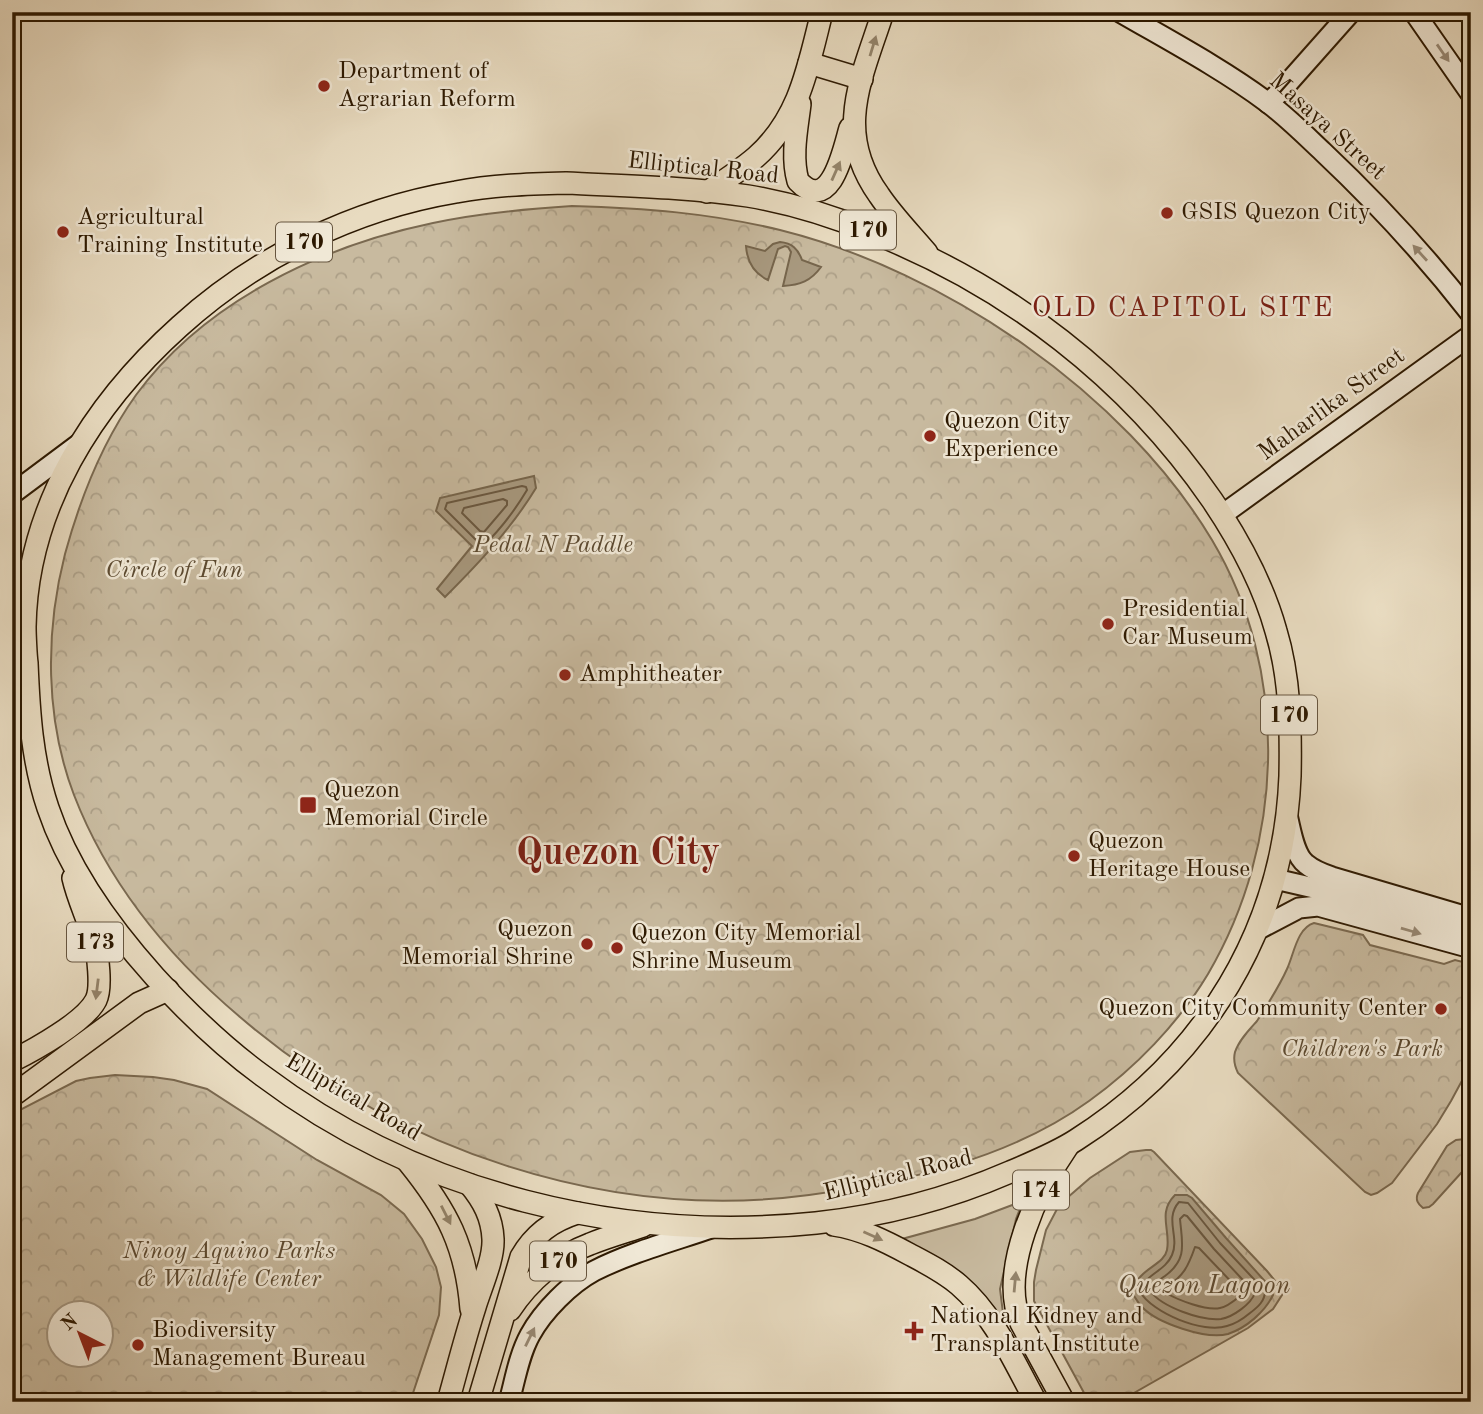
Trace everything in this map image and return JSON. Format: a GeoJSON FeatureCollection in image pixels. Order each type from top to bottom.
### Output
{"type":"FeatureCollection","features":[{"type":"Feature","properties":{"kind":"main road"},"geometry":{"type":"LineString","coordinates":[[821,12],[801,91],[795,140],[798,181],[808,189],[817,190],[827,186],[832,180],[854,112]]}},
{"type":"Feature","properties":{"kind":"main road","name":"170"},"geometry":{"type":"LineString","coordinates":[[883,12],[854,112],[854,138],[859,159],[878,194],[933,260]]}},
{"type":"Feature","properties":{"kind":"main road"},"geometry":{"type":"LineString","coordinates":[[809,63],[862,79]]}},
{"type":"Feature","properties":{"kind":"main road"},"geometry":{"type":"LineString","coordinates":[[707,192],[763,151],[784,124],[801,91]]}},
{"type":"Feature","properties":{"kind":"main road","name":"Elliptical Road"},"geometry":{"type":"LineString","coordinates":[[566,183],[754,197],[834,218],[901,244],[933,260],[1023,311],[1079,353],[1138,408],[1176,452],[1222,515],[1257,578],[1275,626],[1281,650],[1290,733],[1287,814],[1275,879],[1257,930],[1234,977],[1170,1064],[1128,1103],[1069,1144],[989,1181],[947,1195],[821,1223],[712,1228],[649,1224],[522,1201],[470,1185],[406,1160],[332,1122],[271,1082],[227,1048],[167,990],[112,925],[66,853],[46,803],[20,681],[27,602],[36,547],[54,494],[79,444],[108,402],[157,348],[193,314],[232,285],[314,237],[386,209],[458,191],[494,186],[566,183]]}},
{"type":"Feature","properties":{"kind":"main road","name":"173"},"geometry":{"type":"LineString","coordinates":[[12,1061],[79,1018],[96,1000],[99,988],[95,942],[77,895],[66,853]]}},
{"type":"Feature","properties":{"kind":"main road"},"geometry":{"type":"LineString","coordinates":[[13,1095],[139,1003],[167,990]]}},
{"type":"Feature","properties":{"kind":"main road"},"geometry":{"type":"LineString","coordinates":[[12,1068],[22,1077],[21,1086],[13,1095]]}},
{"type":"Feature","properties":{"kind":"main road","name":"174"},"geometry":{"type":"LineString","coordinates":[[1064,1402],[1021,1323],[1014,1289],[1018,1257],[1034,1205],[1069,1144]]}},
{"type":"Feature","properties":{"kind":"main road","name":"170"},"geometry":{"type":"LineString","coordinates":[[406,1160],[445,1212],[458,1241],[467,1277],[472,1316]]}},
{"type":"Feature","properties":{"kind":"main road","name":"170"},"geometry":{"type":"LineString","coordinates":[[448,1402],[493,1250],[492,1225],[487,1210],[470,1185]]}},
{"type":"Feature","properties":{"kind":"main road","name":"170"},"geometry":{"type":"LineString","coordinates":[[478,1402],[521,1257],[535,1237],[547,1226],[578,1213]]}},
{"type":"Feature","properties":{"kind":"main road"},"geometry":{"type":"LineString","coordinates":[[821,1223],[850,1227],[874,1237],[936,1269],[960,1286],[995,1328],[1036,1402]]}},
{"type":"Feature","properties":{"kind":"main road","name":"170"},"geometry":{"type":"LineString","coordinates":[[497,1336],[512,1307],[531,1284],[555,1263],[589,1244],[649,1224]]}},
{"type":"Feature","properties":{"kind":"main road"},"geometry":{"type":"LineString","coordinates":[[493,1250],[510,1245],[521,1257]]}},
{"type":"Feature","properties":{"kind":"street","name":"Masaya Street"},"geometry":{"type":"LineString","coordinates":[[1121,12],[1221,70],[1268,103],[1368,195],[1467,310]]}},
{"type":"Feature","properties":{"kind":"street"},"geometry":{"type":"LineString","coordinates":[[1268,103],[1351,12]]}},
{"type":"Feature","properties":{"kind":"street"},"geometry":{"type":"LineString","coordinates":[[1414,12],[1471,93]]}},
{"type":"Feature","properties":{"kind":"street","name":"Maharlika Street"},"geometry":{"type":"LineString","coordinates":[[1222,515],[1471,334]]}},
{"type":"Feature","properties":{"kind":"street"},"geometry":{"type":"LineString","coordinates":[[12,494],[79,444]]}},
{"type":"Feature","properties":{"kind":"street"},"geometry":{"type":"LineString","coordinates":[[1287,814],[1298,852],[1303,862],[1311,867],[1332,877],[1471,918]]}},
{"type":"Feature","properties":{"kind":"street"},"geometry":{"type":"LineString","coordinates":[[1275,879],[1320,898],[1471,948]]}},
{"type":"Feature","properties":{"kind":"street"},"geometry":{"type":"LineString","coordinates":[[1257,930],[1320,898],[1471,933]]}},
{"type":"Feature","properties":{"kind":"street","name":"170"},"geometry":{"type":"LineString","coordinates":[[509,1402],[529,1337],[541,1317],[575,1284],[619,1260],[712,1228]]}},
{"type":"Feature","properties":{"kind":"green space","name":"Quezon Memorial Circle"},"geometry":{"type":"Polygon","coordinates":[[[572,206],[677,212],[780,230],[842,249],[905,275],[966,307],[1025,345],[1080,388],[1131,435],[1175,486],[1212,540],[1237,591],[1255,645],[1265,700],[1268,757],[1264,814],[1252,869],[1233,923],[1208,974],[1183,1010],[1154,1044],[1123,1074],[1089,1101],[1025,1138],[955,1165],[882,1183],[809,1195],[733,1201],[656,1197],[580,1185],[506,1166],[434,1138],[365,1104],[300,1064],[240,1017],[189,969],[143,917],[104,858],[88,827],[64,766],[53,706],[51,644],[54,614],[65,554],[85,492],[103,451],[136,395],[164,362],[196,332],[231,305],[308,263],[349,246],[433,223],[502,212],[572,206]]]}},
{"type":"Feature","properties":{"kind":"green space","name":"Children's Park"},"geometry":{"type":"Polygon","coordinates":[[[1314,923],[1363,935],[1370,945],[1444,964],[1455,960],[1471,964],[1471,1064],[1437,1124],[1392,1183],[1371,1195],[1238,1073],[1235,1063],[1237,1048],[1277,989],[1300,936],[1314,923]]]}},
{"type":"Feature","properties":{"kind":"green space","name":"Ninoy Aquino Parks & Wildlife Center"},"geometry":{"type":"Polygon","coordinates":[[[115,1075],[153,1077],[207,1089],[317,1160],[381,1195],[404,1214],[422,1239],[436,1267],[441,1287],[439,1315],[410,1402],[12,1402],[12,1114],[76,1081],[115,1075]]]}},
{"type":"Feature","properties":{"kind":"green space"},"geometry":{"type":"Polygon","coordinates":[[[1456,1140],[1471,1141],[1471,1162],[1433,1204],[1423,1208],[1418,1202],[1418,1193],[1447,1146],[1456,1140]]]}},
{"type":"Feature","properties":{"kind":"green space"},"geometry":{"type":"Polygon","coordinates":[[[1151,1150],[1267,1271],[1280,1287],[1282,1295],[1273,1309],[1248,1328],[1118,1402],[1089,1402],[1034,1301],[1036,1270],[1046,1230],[1057,1209],[1067,1198],[1090,1178],[1130,1152],[1151,1150]]]}},
{"type":"Feature","properties":{"kind":"green space"},"geometry":{"type":"Polygon","coordinates":[[[1023,1201],[1016,1219],[1000,1289],[1004,1321],[971,1286],[902,1239],[975,1219],[1023,1201]]]}},
{"type":"Feature","properties":{"kind":"water"},"geometry":{"type":"Polygon","coordinates":[[[780,242],[794,247],[802,260],[821,267],[805,281],[783,286],[791,252],[785,246],[778,249],[768,280],[758,274],[748,257],[746,246],[765,251],[780,242]]]}},
{"type":"Feature","properties":{"kind":"water","name":"Pedal N Paddle"},"geometry":{"type":"Polygon","coordinates":[[[534,476],[536,488],[516,518],[445,597],[437,589],[472,546],[436,511],[440,498],[534,476]]]}},
{"type":"Feature","properties":{"kind":"water","name":"Quezon Lagoon"},"geometry":{"type":"Polygon","coordinates":[[[1175,1195],[1192,1198],[1271,1288],[1273,1295],[1265,1307],[1242,1328],[1219,1335],[1182,1329],[1149,1313],[1132,1293],[1139,1278],[1165,1255],[1168,1243],[1167,1208],[1175,1195]]]}},
{"type":"Feature","properties":{"kind":"place","name":"Department of Agrarian Reform"},"geometry":{"type":"Point","coordinates":[324,86]}},
{"type":"Feature","properties":{"kind":"place","name":"GSIS Quezon City"},"geometry":{"type":"Point","coordinates":[1167,213]}},
{"type":"Feature","properties":{"kind":"place","name":"Agricultural Training Institute"},"geometry":{"type":"Point","coordinates":[63,232]}},
{"type":"Feature","properties":{"kind":"place","name":"Quezon City Experience"},"geometry":{"type":"Point","coordinates":[930,436]}},
{"type":"Feature","properties":{"kind":"place","name":"Presidential Car Museum"},"geometry":{"type":"Point","coordinates":[1108,624]}},
{"type":"Feature","properties":{"kind":"place","name":"Amphitheater"},"geometry":{"type":"Point","coordinates":[565,675]}},
{"type":"Feature","properties":{"kind":"place","name":"Quezon Memorial Circle"},"geometry":{"type":"Point","coordinates":[308,805]}},
{"type":"Feature","properties":{"kind":"place","name":"Quezon Heritage House"},"geometry":{"type":"Point","coordinates":[1074,856]}},
{"type":"Feature","properties":{"kind":"place","name":"Quezon Memorial Shrine"},"geometry":{"type":"Point","coordinates":[587,944]}},
{"type":"Feature","properties":{"kind":"place","name":"Quezon City Memorial Shrine Museum"},"geometry":{"type":"Point","coordinates":[617,948]}},
{"type":"Feature","properties":{"kind":"place","name":"Quezon City Community Center"},"geometry":{"type":"Point","coordinates":[1441,1009]}},
{"type":"Feature","properties":{"kind":"place","name":"National Kidney and Transplant Institute"},"geometry":{"type":"Point","coordinates":[914,1331]}},
{"type":"Feature","properties":{"kind":"place","name":"Biodiversity Management Bureau"},"geometry":{"type":"Point","coordinates":[138,1345]}},
{"type":"Feature","properties":{"kind":"district","name":"OLD CAPITOL SITE"},"geometry":{"type":"Point","coordinates":[1183,309]}},
{"type":"Feature","properties":{"kind":"district","name":"Quezon City"},"geometry":{"type":"Point","coordinates":[618,854]}},
{"type":"Feature","properties":{"kind":"park label","name":"Circle of Fun"},"geometry":{"type":"Point","coordinates":[174,571]}}]}
